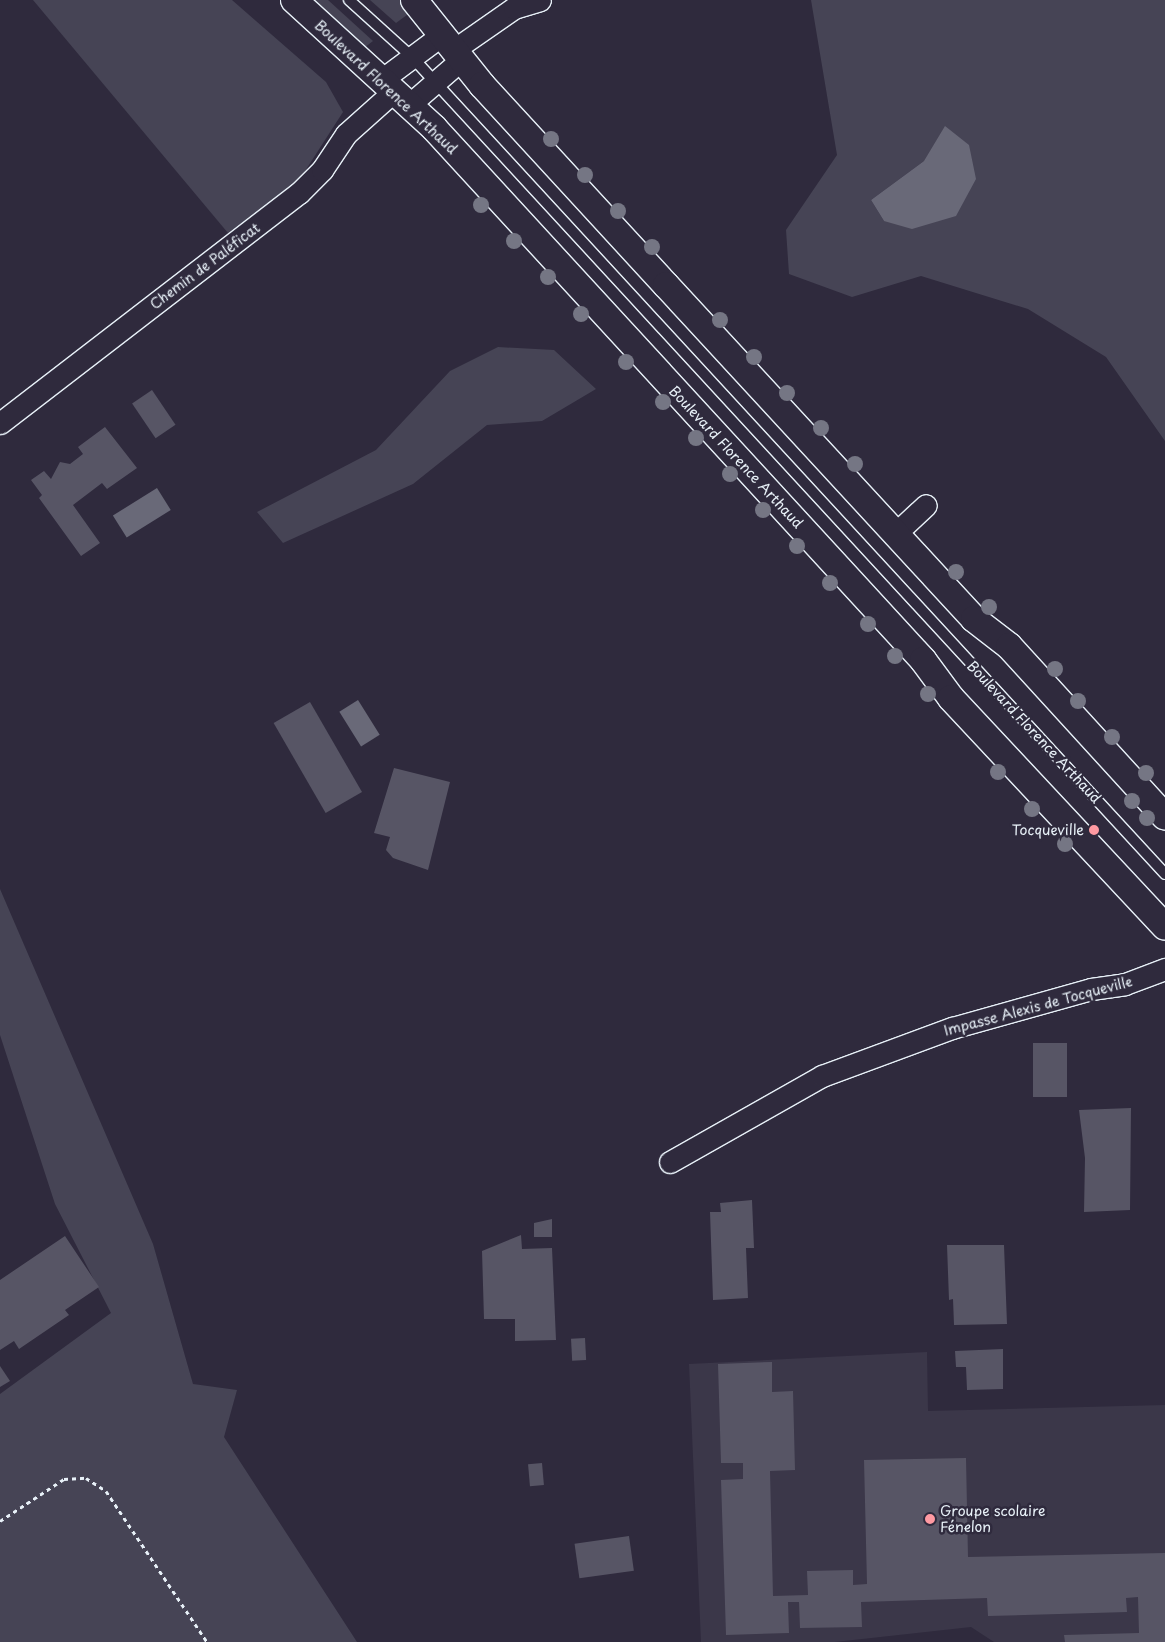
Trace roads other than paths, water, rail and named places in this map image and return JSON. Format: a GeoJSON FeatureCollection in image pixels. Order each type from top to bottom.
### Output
{"type":"FeatureCollection","features":[{"type":"Feature","properties":{"kind":"street","name":"Boulevard Florence Arthaud"},"geometry":{"type":"LineString","coordinates":[[294,0],[440,135],[923,660],[957,703],[1165,926]]}},
{"type":"Feature","properties":{"kind":"street"},"geometry":{"type":"LineString","coordinates":[[414,0],[453,47],[895,534],[974,619],[1009,646],[1165,817]]}},
{"type":"Feature","properties":{"kind":"street"},"geometry":{"type":"LineString","coordinates":[[394,93],[412,57],[453,47],[514,8],[540,0]]}},
{"type":"Feature","properties":{"kind":"street"},"geometry":{"type":"LineString","coordinates":[[394,93],[434,82],[453,47]]}},
{"type":"Feature","properties":{"kind":"street","name":"Chemin de Paléficat"},"geometry":{"type":"LineString","coordinates":[[0,423],[299,193],[322,170],[346,134],[394,93]]}},
{"type":"Feature","properties":{"kind":"street"},"geometry":{"type":"LineString","coordinates":[[895,534],[926,505]]}},
{"type":"Feature","properties":{"kind":"street","name":"Impasse Alexis de Tocqueville"},"geometry":{"type":"LineString","coordinates":[[670,1162],[822,1076],[952,1028],[1091,989],[1125,984],[1165,969]]}},
{"type":"Feature","properties":{"kind":"lane","name":"Boulevard Florence Arthaud"},"geometry":{"type":"LineString","coordinates":[[349,0],[412,57],[1165,874]]}},
{"type":"Feature","properties":{"kind":"water"},"geometry":{"type":"Polygon","coordinates":[[[945,126],[969,145],[976,179],[956,216],[912,229],[884,221],[871,200],[924,161],[945,126]]]}},
{"type":"Feature","properties":{"kind":"water"},"geometry":{"type":"Polygon","coordinates":[[[157,488],[171,510],[127,538],[113,516],[157,488]]]}},
{"type":"Feature","properties":{"kind":"water"},"geometry":{"type":"Polygon","coordinates":[[[358,700],[380,735],[361,746],[339,712],[358,700]]]}},
{"type":"Feature","properties":{"kind":"place","name":"Tocqueville"},"geometry":{"type":"Point","coordinates":[1094,830]}},
{"type":"Feature","properties":{"kind":"place","name":"Groupe scolaire Fénelon"},"geometry":{"type":"Point","coordinates":[930,1519]}}]}
